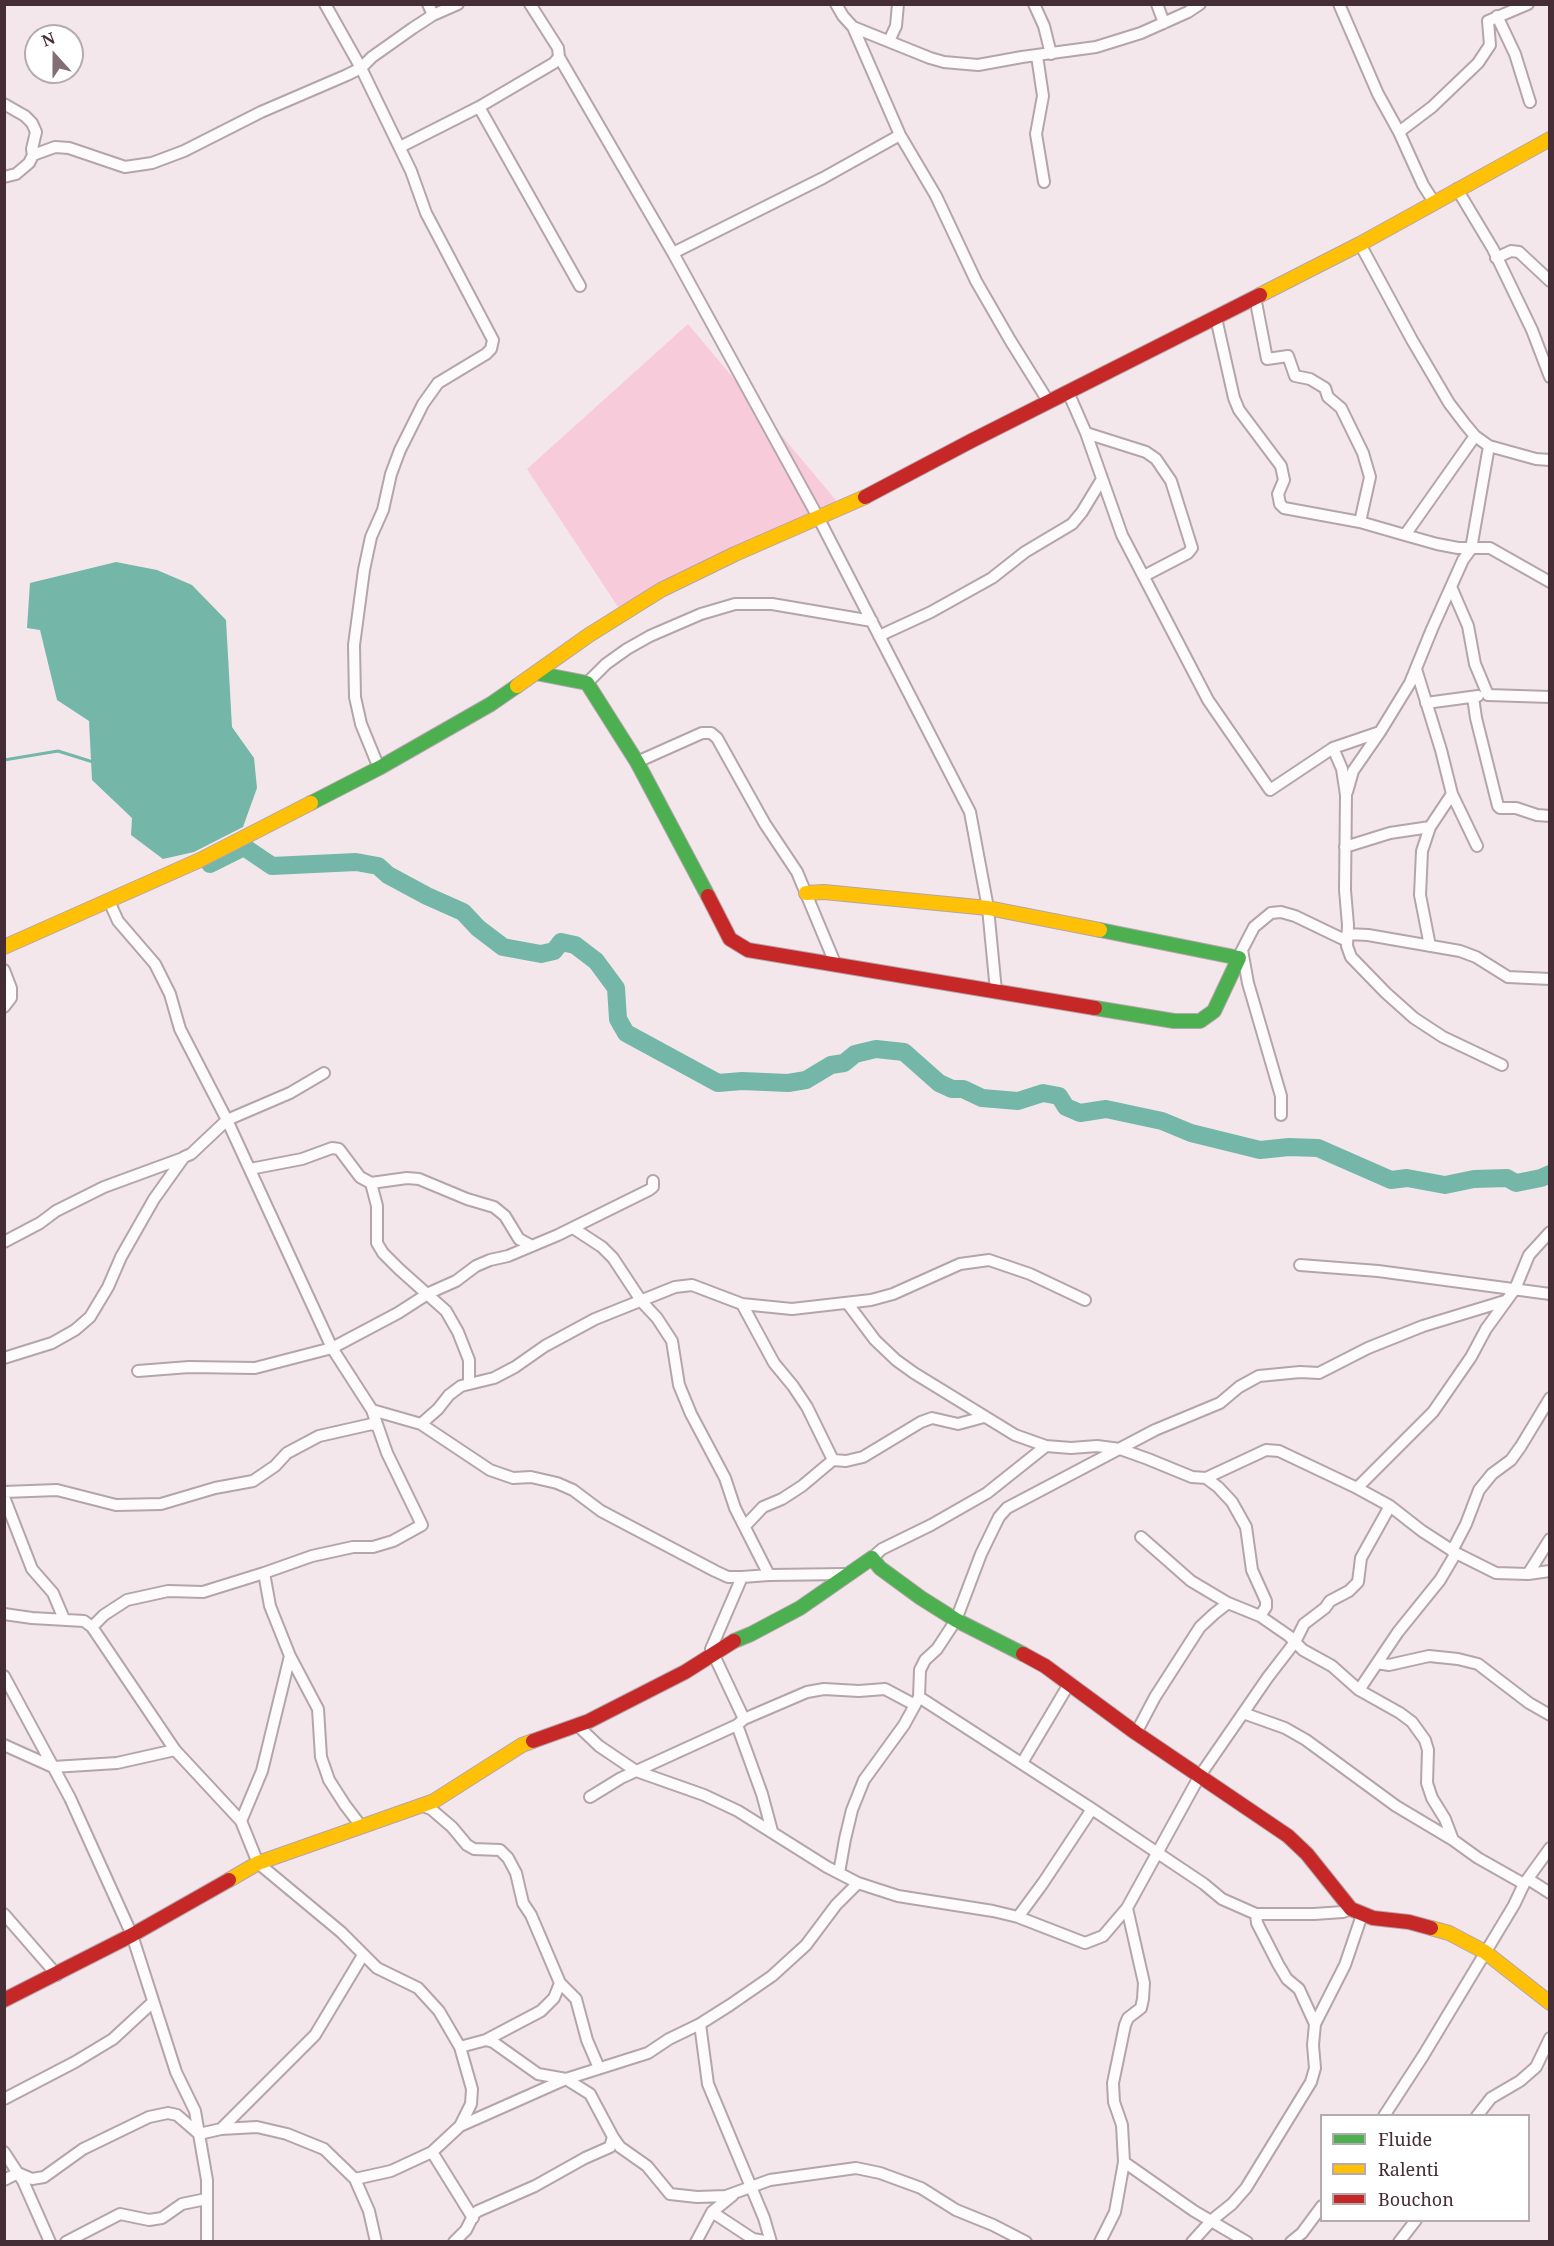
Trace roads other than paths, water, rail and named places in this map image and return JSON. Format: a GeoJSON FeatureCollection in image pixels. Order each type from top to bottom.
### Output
{"type":"FeatureCollection","features":[{"type":"Feature","properties":{"kind":"street"},"geometry":{"type":"LineString","coordinates":[[325,4],[361,68],[400,147],[426,213],[493,339],[492,349],[438,383],[423,404],[400,450],[391,474],[383,510],[371,537],[354,645],[354,678],[355,697],[361,724],[379,768]]}},
{"type":"Feature","properties":{"kind":"street"},"geometry":{"type":"LineString","coordinates":[[428,4],[433,15]]}},
{"type":"Feature","properties":{"kind":"street"},"geometry":{"type":"LineString","coordinates":[[33,155],[55,147],[69,148],[125,167],[152,164],[361,68],[393,41],[433,15],[458,4]]}},
{"type":"Feature","properties":{"kind":"street"},"geometry":{"type":"LineString","coordinates":[[530,4],[558,48],[559,57],[673,253],[819,519],[970,812],[988,908],[996,991]]}},
{"type":"Feature","properties":{"kind":"street"},"geometry":{"type":"LineString","coordinates":[[836,4],[853,27],[900,135],[936,196],[982,291],[1048,401]]}},
{"type":"Feature","properties":{"kind":"street"},"geometry":{"type":"LineString","coordinates":[[888,41],[896,26],[898,4]]}},
{"type":"Feature","properties":{"kind":"street"},"geometry":{"type":"LineString","coordinates":[[1034,4],[1044,26],[1051,54]]}},
{"type":"Feature","properties":{"kind":"street"},"geometry":{"type":"LineString","coordinates":[[1157,4],[1164,23]]}},
{"type":"Feature","properties":{"kind":"street"},"geometry":{"type":"LineString","coordinates":[[853,27],[930,58],[978,65],[1096,47],[1141,33],[1188,12],[1200,4]]}},
{"type":"Feature","properties":{"kind":"street"},"geometry":{"type":"LineString","coordinates":[[1339,4],[1378,94],[1399,132],[1423,185],[1434,202]]}},
{"type":"Feature","properties":{"kind":"street"},"geometry":{"type":"LineString","coordinates":[[1399,132],[1432,107],[1478,63],[1490,45],[1488,21],[1528,4]]}},
{"type":"Feature","properties":{"kind":"street"},"geometry":{"type":"LineString","coordinates":[[1497,16],[1515,54],[1530,102]]}},
{"type":"Feature","properties":{"kind":"street"},"geometry":{"type":"LineString","coordinates":[[1037,56],[1043,96],[1036,134],[1044,182]]}},
{"type":"Feature","properties":{"kind":"street"},"geometry":{"type":"LineString","coordinates":[[400,147],[479,107],[554,63],[559,57]]}},
{"type":"Feature","properties":{"kind":"street"},"geometry":{"type":"LineString","coordinates":[[4,104],[25,116],[32,123],[36,132],[33,155],[29,163],[16,174],[4,177]]}},
{"type":"Feature","properties":{"kind":"street"},"geometry":{"type":"LineString","coordinates":[[479,107],[580,286]]}},
{"type":"Feature","properties":{"kind":"street"},"geometry":{"type":"LineString","coordinates":[[673,253],[823,178],[900,135]]}},
{"type":"Feature","properties":{"kind":"street"},"geometry":{"type":"LineString","coordinates":[[4,947],[200,860],[379,768],[491,705],[598,629],[661,590],[735,554],[875,493],[1048,401],[1360,244],[1550,139]]}},
{"type":"Feature","properties":{"kind":"street"},"geometry":{"type":"LineString","coordinates":[[1457,189],[1496,258],[1532,330],[1550,377]]}},
{"type":"Feature","properties":{"kind":"street"},"geometry":{"type":"LineString","coordinates":[[1360,244],[1449,403],[1475,436],[1489,446],[1536,459],[1550,460]]}},
{"type":"Feature","properties":{"kind":"street"},"geometry":{"type":"LineString","coordinates":[[1496,258],[1510,251],[1519,252],[1550,281]]}},
{"type":"Feature","properties":{"kind":"street"},"geometry":{"type":"LineString","coordinates":[[1255,297],[1265,356],[1269,359],[1288,356],[1295,376],[1310,378],[1325,388],[1330,399],[1341,408],[1363,453],[1370,477],[1360,522]]}},
{"type":"Feature","properties":{"kind":"street"},"geometry":{"type":"LineString","coordinates":[[1216,318],[1234,398],[1239,410],[1281,466],[1284,480],[1278,494],[1280,504],[1284,508],[1360,522],[1437,544],[1496,551],[1550,582]]}},
{"type":"Feature","properties":{"kind":"street"},"geometry":{"type":"LineString","coordinates":[[1068,392],[1086,433],[1122,535],[1208,700],[1270,790],[1333,748],[1380,732]]}},
{"type":"Feature","properties":{"kind":"street"},"geometry":{"type":"LineString","coordinates":[[1086,433],[1146,452],[1160,464],[1171,481],[1192,548],[1188,553],[1144,576]]}},
{"type":"Feature","properties":{"kind":"street"},"geometry":{"type":"LineString","coordinates":[[1405,534],[1475,436]]}},
{"type":"Feature","properties":{"kind":"street"},"geometry":{"type":"LineString","coordinates":[[1346,795],[1353,771],[1380,732],[1416,669],[1463,560],[1471,549],[1489,446]]}},
{"type":"Feature","properties":{"kind":"street"},"geometry":{"type":"LineString","coordinates":[[879,636],[931,612],[992,578],[1025,552],[1072,524],[1102,479]]}},
{"type":"Feature","properties":{"kind":"street"},"geometry":{"type":"LineString","coordinates":[[1452,589],[1468,626],[1475,664],[1488,695]]}},
{"type":"Feature","properties":{"kind":"street"},"geometry":{"type":"LineString","coordinates":[[588,683],[606,664],[650,636],[701,614],[735,604],[752,602],[772,604],[872,621]]}},
{"type":"Feature","properties":{"kind":"street"},"geometry":{"type":"LineString","coordinates":[[1416,669],[1452,794],[1477,846]]}},
{"type":"Feature","properties":{"kind":"street"},"geometry":{"type":"LineString","coordinates":[[536,673],[588,683],[637,762],[730,939],[748,950],[1174,1021],[1200,1021],[1214,1011],[1254,927],[1271,914],[1281,912],[1347,938],[1368,935],[1460,951],[1476,957],[1508,977],[1550,979]]}},
{"type":"Feature","properties":{"kind":"street"},"geometry":{"type":"LineString","coordinates":[[1426,703],[1488,695],[1550,697]]}},
{"type":"Feature","properties":{"kind":"street"},"geometry":{"type":"LineString","coordinates":[[1473,697],[1498,806],[1550,816]]}},
{"type":"Feature","properties":{"kind":"street"},"geometry":{"type":"LineString","coordinates":[[637,762],[702,733],[711,733],[717,738],[765,824],[797,872],[835,963]]}},
{"type":"Feature","properties":{"kind":"street"},"geometry":{"type":"LineString","coordinates":[[1333,748],[1342,769],[1346,795],[1347,938],[1351,957],[1414,1018],[1443,1037],[1502,1065]]}},
{"type":"Feature","properties":{"kind":"street"},"geometry":{"type":"LineString","coordinates":[[1430,946],[1420,885],[1422,851],[1430,827],[1452,794]]}},
{"type":"Feature","properties":{"kind":"street"},"geometry":{"type":"LineString","coordinates":[[1345,847],[1389,833],[1430,827]]}},
{"type":"Feature","properties":{"kind":"street"},"geometry":{"type":"LineString","coordinates":[[806,892],[824,891],[988,908],[1240,954]]}},
{"type":"Feature","properties":{"kind":"street"},"geometry":{"type":"LineString","coordinates":[[92,1627],[104,1615],[127,1600],[168,1592],[203,1592],[312,1556],[352,1547],[374,1547],[422,1525],[387,1454],[372,1410],[332,1348],[227,1120],[180,1029],[170,994],[155,964],[118,921],[109,901]]}},
{"type":"Feature","properties":{"kind":"street"},"geometry":{"type":"LineString","coordinates":[[1240,954],[1281,1096],[1281,1115]]}},
{"type":"Feature","properties":{"kind":"street"},"geometry":{"type":"LineString","coordinates":[[4,970],[11,988],[11,998],[4,1007]]}},
{"type":"Feature","properties":{"kind":"street"},"geometry":{"type":"LineString","coordinates":[[4,1242],[40,1223],[56,1211],[104,1187],[191,1154],[227,1120],[290,1093],[324,1073]]}},
{"type":"Feature","properties":{"kind":"street"},"geometry":{"type":"LineString","coordinates":[[250,1169],[302,1159],[332,1148],[339,1149],[360,1177],[371,1183],[407,1178],[419,1179],[467,1199],[494,1207],[505,1216],[519,1239],[532,1246]]}},
{"type":"Feature","properties":{"kind":"street"},"geometry":{"type":"LineString","coordinates":[[5,1355],[52,1343],[75,1330],[90,1317],[154,1199],[184,1157]]}},
{"type":"Feature","properties":{"kind":"street"},"geometry":{"type":"LineString","coordinates":[[138,1371],[189,1367],[255,1368],[332,1348],[429,1293],[456,1281],[476,1266],[508,1256],[573,1228],[649,1190],[653,1187],[653,1181]]}},
{"type":"Feature","properties":{"kind":"street"},"geometry":{"type":"LineString","coordinates":[[371,1183],[377,1206],[377,1243],[383,1253],[399,1269],[429,1293],[446,1311],[458,1332],[469,1360],[469,1384]]}},
{"type":"Feature","properties":{"kind":"street"},"geometry":{"type":"LineString","coordinates":[[573,1228],[602,1246],[613,1258],[642,1302],[657,1318],[672,1341],[679,1385],[691,1414],[725,1478],[735,1508],[769,1575]]}},
{"type":"Feature","properties":{"kind":"street"},"geometry":{"type":"LineString","coordinates":[[1356,1488],[1433,1412],[1471,1358],[1486,1329],[1515,1289],[1529,1255],[1550,1232]]}},
{"type":"Feature","properties":{"kind":"street"},"geometry":{"type":"LineString","coordinates":[[421,1425],[449,1395],[461,1386],[494,1378],[515,1367],[545,1346],[595,1319],[675,1287],[692,1285],[742,1304],[792,1309],[848,1304],[893,1294],[960,1264],[989,1260],[1030,1274],[1085,1300]]}},
{"type":"Feature","properties":{"kind":"street"},"geometry":{"type":"LineString","coordinates":[[1300,1266],[1378,1271],[1550,1294]]}},
{"type":"Feature","properties":{"kind":"street"},"geometry":{"type":"LineString","coordinates":[[839,1874],[844,1839],[852,1809],[864,1780],[904,1725],[917,1701],[920,1670],[956,1620],[981,1554],[999,1517],[1007,1508],[1155,1430],[1221,1402],[1239,1387],[1259,1376],[1300,1372],[1319,1373],[1368,1348],[1423,1326],[1505,1301]]}},
{"type":"Feature","properties":{"kind":"street"},"geometry":{"type":"LineString","coordinates":[[742,1304],[774,1363],[807,1407],[833,1460]]}},
{"type":"Feature","properties":{"kind":"street"},"geometry":{"type":"LineString","coordinates":[[848,1304],[875,1340],[896,1360],[1015,1435],[1046,1446],[1071,1448],[1097,1446],[1120,1449],[1186,1475],[1206,1478],[1218,1487],[1243,1519],[1246,1527],[1252,1570],[1266,1601],[1266,1607],[1260,1616]]}},
{"type":"Feature","properties":{"kind":"street"},"geometry":{"type":"LineString","coordinates":[[1359,1690],[1398,1632],[1440,1580],[1479,1490],[1492,1474],[1511,1460],[1550,1398]]}},
{"type":"Feature","properties":{"kind":"street"},"geometry":{"type":"LineString","coordinates":[[372,1410],[421,1425],[490,1470],[513,1478],[531,1477],[557,1482],[573,1490],[601,1511],[728,1577],[847,1574]]}},
{"type":"Feature","properties":{"kind":"street"},"geometry":{"type":"LineString","coordinates":[[746,1526],[763,1507],[802,1486],[833,1460],[846,1461],[863,1457],[921,1422],[932,1418],[958,1424],[984,1417]]}},
{"type":"Feature","properties":{"kind":"street"},"geometry":{"type":"LineString","coordinates":[[4,1492],[57,1490],[116,1505],[161,1504],[214,1488],[252,1481],[275,1466],[287,1453],[320,1436],[372,1424],[377,1426]]}},
{"type":"Feature","properties":{"kind":"street"},"geometry":{"type":"LineString","coordinates":[[4,2000],[132,1935],[258,1863],[434,1801],[522,1745],[577,1725],[659,1686],[730,1642],[751,1634],[800,1608],[882,1549],[931,1525],[987,1492],[1046,1446]]}},
{"type":"Feature","properties":{"kind":"street"},"geometry":{"type":"LineString","coordinates":[[1206,1478],[1266,1450],[1279,1451],[1390,1506],[1454,1552],[1496,1573],[1528,1574],[1550,1571]]}},
{"type":"Feature","properties":{"kind":"street"},"geometry":{"type":"LineString","coordinates":[[4,1497],[32,1569],[44,1581],[58,1602],[64,1619]]}},
{"type":"Feature","properties":{"kind":"street"},"geometry":{"type":"LineString","coordinates":[[577,1725],[599,1746],[636,1772],[704,1795],[738,1811],[839,1874],[858,1883],[898,1896],[1018,1917],[1085,1943],[1103,1936],[1127,1908],[1199,1777],[1295,1642],[1304,1624],[1325,1608],[1330,1601],[1349,1591],[1358,1582],[1360,1558],[1390,1506]]}},
{"type":"Feature","properties":{"kind":"street"},"geometry":{"type":"LineString","coordinates":[[1141,1537],[1191,1581],[1228,1603],[1260,1616],[1303,1650],[1339,1672],[1359,1690],[1400,1713],[1420,1731],[1428,1750],[1427,1783],[1453,1840]]}},
{"type":"Feature","properties":{"kind":"street"},"geometry":{"type":"LineString","coordinates":[[1528,1574],[1550,1539]]}},
{"type":"Feature","properties":{"kind":"street"},"geometry":{"type":"LineString","coordinates":[[872,1558],[897,1581],[956,1620],[1045,1666],[1136,1733],[1288,1836],[1307,1854],[1357,1912]]}},
{"type":"Feature","properties":{"kind":"street"},"geometry":{"type":"LineString","coordinates":[[264,1573],[270,1606],[290,1656],[318,1709],[321,1757],[329,1780],[361,1826]]}},
{"type":"Feature","properties":{"kind":"street"},"geometry":{"type":"LineString","coordinates":[[742,1577],[711,1645],[740,1722],[772,1831]]}},
{"type":"Feature","properties":{"kind":"street"},"geometry":{"type":"LineString","coordinates":[[1136,1733],[1155,1697],[1200,1627],[1228,1603]]}},
{"type":"Feature","properties":{"kind":"street"},"geometry":{"type":"LineString","coordinates":[[4,1614],[84,1621],[92,1627],[175,1750],[241,1821],[258,1863],[341,1932],[377,1968],[418,1988],[439,2012],[460,2047],[472,2089],[471,2104],[460,2126]]}},
{"type":"Feature","properties":{"kind":"street"},"geometry":{"type":"LineString","coordinates":[[241,1821],[262,1771],[290,1656]]}},
{"type":"Feature","properties":{"kind":"street"},"geometry":{"type":"LineString","coordinates":[[1377,1663],[1389,1665],[1429,1656],[1478,1664],[1529,1703],[1550,1715]]}},
{"type":"Feature","properties":{"kind":"street"},"geometry":{"type":"LineString","coordinates":[[4,1676],[70,1798],[132,1935],[176,2072],[195,2111],[207,2180],[207,2241]]}},
{"type":"Feature","properties":{"kind":"street"},"geometry":{"type":"LineString","coordinates":[[1022,1763],[1069,1684]]}},
{"type":"Feature","properties":{"kind":"street"},"geometry":{"type":"LineString","coordinates":[[590,1797],[621,1778],[807,1692],[824,1689],[859,1691],[885,1689],[917,1701],[1022,1763],[1204,1884],[1222,1899],[1256,1914],[1357,1912],[1449,1933],[1485,1952],[1550,2003]]}},
{"type":"Feature","properties":{"kind":"street"},"geometry":{"type":"LineString","coordinates":[[1243,1713],[1285,1728],[1306,1740],[1396,1806],[1453,1840],[1478,1858],[1550,1893]]}},
{"type":"Feature","properties":{"kind":"street"},"geometry":{"type":"LineString","coordinates":[[4,1745],[53,1767],[117,1763],[175,1750]]}},
{"type":"Feature","properties":{"kind":"street"},"geometry":{"type":"LineString","coordinates":[[421,1805],[431,1809],[452,1827],[467,1845],[474,1849],[500,1850],[508,1858],[516,1873],[522,1903],[531,1915],[560,1983],[576,1999],[587,2040],[599,2068]]}},
{"type":"Feature","properties":{"kind":"street"},"geometry":{"type":"LineString","coordinates":[[1018,1917],[1092,1809]]}},
{"type":"Feature","properties":{"kind":"street"},"geometry":{"type":"LineString","coordinates":[[1385,2114],[1423,2056],[1526,1882],[1550,1848]]}},
{"type":"Feature","properties":{"kind":"street"},"geometry":{"type":"LineString","coordinates":[[355,2179],[391,2171],[432,2152],[460,2126],[566,2079],[648,2053],[669,2039],[700,2024],[772,1976],[806,1945],[836,1905],[858,1883]]}},
{"type":"Feature","properties":{"kind":"street"},"geometry":{"type":"LineString","coordinates":[[1100,2241],[1115,2212],[1124,2162],[1122,2125],[1114,2102],[1113,2083],[1125,2025],[1128,2018],[1141,2008],[1144,1983],[1127,1908]]}},
{"type":"Feature","properties":{"kind":"street"},"geometry":{"type":"LineString","coordinates":[[1192,2241],[1246,2188],[1311,2082],[1315,2068],[1313,2045],[1315,2024],[1345,1965],[1357,1912]]}},
{"type":"Feature","properties":{"kind":"street"},"geometry":{"type":"LineString","coordinates":[[4,1914],[57,1975]]}},
{"type":"Feature","properties":{"kind":"street"},"geometry":{"type":"LineString","coordinates":[[1256,1914],[1257,1923],[1278,1964],[1287,1979],[1299,1989],[1315,2024]]}},
{"type":"Feature","properties":{"kind":"street"},"geometry":{"type":"LineString","coordinates":[[220,2129],[315,2036],[363,1955]]}},
{"type":"Feature","properties":{"kind":"street"},"geometry":{"type":"LineString","coordinates":[[460,2047],[486,2040],[541,2011],[554,1998],[560,1983]]}},
{"type":"Feature","properties":{"kind":"street"},"geometry":{"type":"LineString","coordinates":[[4,2099],[75,2062],[113,2039],[153,2002]]}},
{"type":"Feature","properties":{"kind":"street"},"geometry":{"type":"LineString","coordinates":[[700,2024],[708,2084],[746,2188],[771,2241]]}},
{"type":"Feature","properties":{"kind":"street"},"geometry":{"type":"LineString","coordinates":[[1478,2114],[1491,2098],[1520,2081],[1536,2067],[1550,2038]]}},
{"type":"Feature","properties":{"kind":"street"},"geometry":{"type":"LineString","coordinates":[[486,2040],[493,2042],[538,2074],[566,2079],[590,2094],[620,2147],[647,2166],[670,2194],[697,2197],[726,2196],[770,2180],[856,2168],[880,2173],[921,2188],[956,2210],[1026,2241]]}},
{"type":"Feature","properties":{"kind":"street"},"geometry":{"type":"LineString","coordinates":[[4,2180],[18,2173],[32,2179],[44,2177],[83,2149],[149,2117],[168,2113],[177,2115],[199,2134]]}},
{"type":"Feature","properties":{"kind":"street"},"geometry":{"type":"LineString","coordinates":[[199,2134],[220,2129],[256,2127],[287,2134],[324,2149],[355,2179],[369,2211],[376,2241]]}},
{"type":"Feature","properties":{"kind":"street"},"geometry":{"type":"LineString","coordinates":[[459,2240],[478,2211],[534,2186],[610,2147],[613,2137]]}},
{"type":"Feature","properties":{"kind":"street"},"geometry":{"type":"LineString","coordinates":[[4,2152],[18,2173],[50,2241]]}},
{"type":"Feature","properties":{"kind":"street"},"geometry":{"type":"LineString","coordinates":[[432,2152],[473,2218]]}},
{"type":"Feature","properties":{"kind":"street"},"geometry":{"type":"LineString","coordinates":[[1124,2162],[1179,2201],[1247,2241]]}},
{"type":"Feature","properties":{"kind":"street"},"geometry":{"type":"LineString","coordinates":[[696,2241],[712,2212],[746,2188]]}},
{"type":"Feature","properties":{"kind":"street"},"geometry":{"type":"LineString","coordinates":[[66,2241],[120,2214],[149,2220],[162,2218],[182,2204],[206,2199]]}},
{"type":"Feature","properties":{"kind":"street"},"geometry":{"type":"LineString","coordinates":[[1291,2241],[1302,2233],[1320,2209]]}},
{"type":"Feature","properties":{"kind":"street"},"geometry":{"type":"LineString","coordinates":[[712,2212],[753,2238],[771,2241]]}},
{"type":"Feature","properties":{"kind":"street"},"geometry":{"type":"LineString","coordinates":[[1399,2241],[1414,2222]]}},
{"type":"Feature","properties":{"kind":"waterway"},"geometry":{"type":"LineString","coordinates":[[4,760],[58,751],[93,762]]}},
{"type":"Feature","properties":{"kind":"waterway"},"geometry":{"type":"LineString","coordinates":[[210,864],[244,847],[272,866],[356,862],[378,866],[388,875],[463,912],[478,928],[503,947],[541,954],[554,951],[561,942],[575,945],[596,961],[616,988],[618,1019],[626,1033],[718,1083],[742,1081],[788,1083],[806,1080],[831,1065],[844,1063],[855,1054],[876,1049],[904,1052],[939,1083],[952,1089],[963,1089],[982,1098],[1018,1101],[1043,1093],[1059,1096],[1066,1107],[1080,1113],[1106,1109],[1162,1121],[1191,1133],[1260,1150],[1289,1147],[1318,1148],[1391,1180],[1407,1178],[1445,1185],[1474,1179],[1507,1178],[1516,1183],[1550,1174]]}}]}
